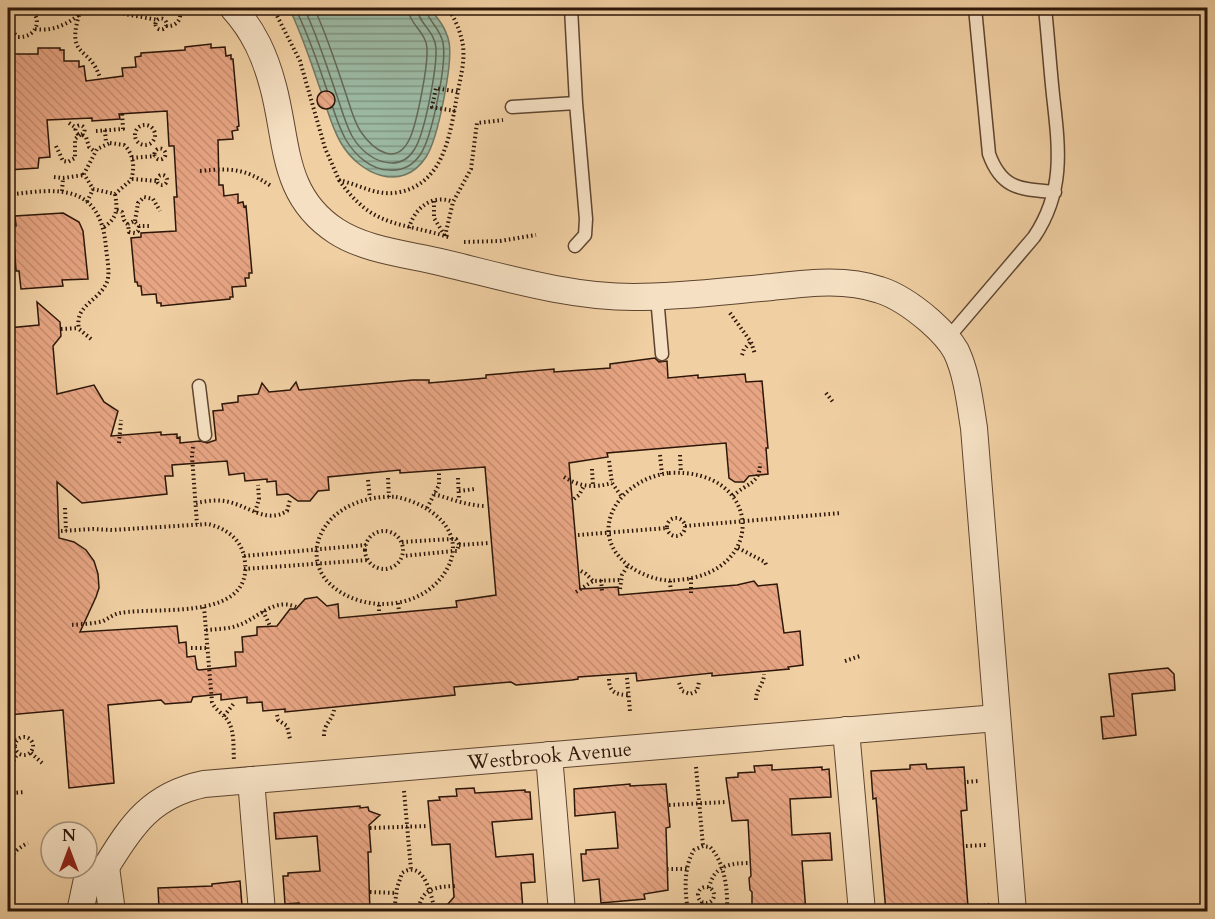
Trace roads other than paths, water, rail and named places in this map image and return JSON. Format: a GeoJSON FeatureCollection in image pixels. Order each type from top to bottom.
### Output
{"type":"FeatureCollection","features":[{"type":"Feature","properties":{"kind":"street"},"geometry":{"type":"LineString","coordinates":[[233,8],[248,25],[263,54],[273,86],[286,159],[300,194],[312,209],[336,231],[361,243],[552,289],[604,296],[657,297],[834,282],[858,285],[879,289],[900,299],[924,315],[947,339],[955,349],[963,372],[974,428],[997,718],[1004,908]]}},
{"type":"Feature","properties":{"kind":"street","name":"Westbrook Avenue"},"geometry":{"type":"LineString","coordinates":[[80,912],[87,879],[106,867],[137,820],[171,794],[243,773],[549,755],[997,718]]}},
{"type":"Feature","properties":{"kind":"street"},"geometry":{"type":"LineString","coordinates":[[846,730],[862,912]]}},
{"type":"Feature","properties":{"kind":"street"},"geometry":{"type":"LineString","coordinates":[[549,755],[562,912]]}},
{"type":"Feature","properties":{"kind":"street"},"geometry":{"type":"LineString","coordinates":[[243,773],[262,912]]}},
{"type":"Feature","properties":{"kind":"street"},"geometry":{"type":"LineString","coordinates":[[106,867],[112,912]]}},
{"type":"Feature","properties":{"kind":"lane"},"geometry":{"type":"LineString","coordinates":[[571,8],[586,219],[585,235],[575,246]]}},
{"type":"Feature","properties":{"kind":"lane"},"geometry":{"type":"LineString","coordinates":[[975,8],[989,154],[993,167],[1002,179],[1017,188],[1055,192]]}},
{"type":"Feature","properties":{"kind":"lane"},"geometry":{"type":"LineString","coordinates":[[947,339],[1034,237],[1045,221],[1055,192],[1058,142],[1045,8]]}},
{"type":"Feature","properties":{"kind":"lane"},"geometry":{"type":"LineString","coordinates":[[512,113],[576,103]]}},
{"type":"Feature","properties":{"kind":"lane"},"geometry":{"type":"LineString","coordinates":[[657,297],[662,354]]}},
{"type":"Feature","properties":{"kind":"lane"},"geometry":{"type":"LineString","coordinates":[[199,386],[200,438]]}},
{"type":"Feature","properties":{"kind":"water"},"geometry":{"type":"Polygon","coordinates":[[[289,8],[429,8],[436,16],[448,37],[449,66],[431,148],[416,168],[405,175],[381,176],[369,171],[349,154],[333,127],[303,40],[289,8]]]}}]}
